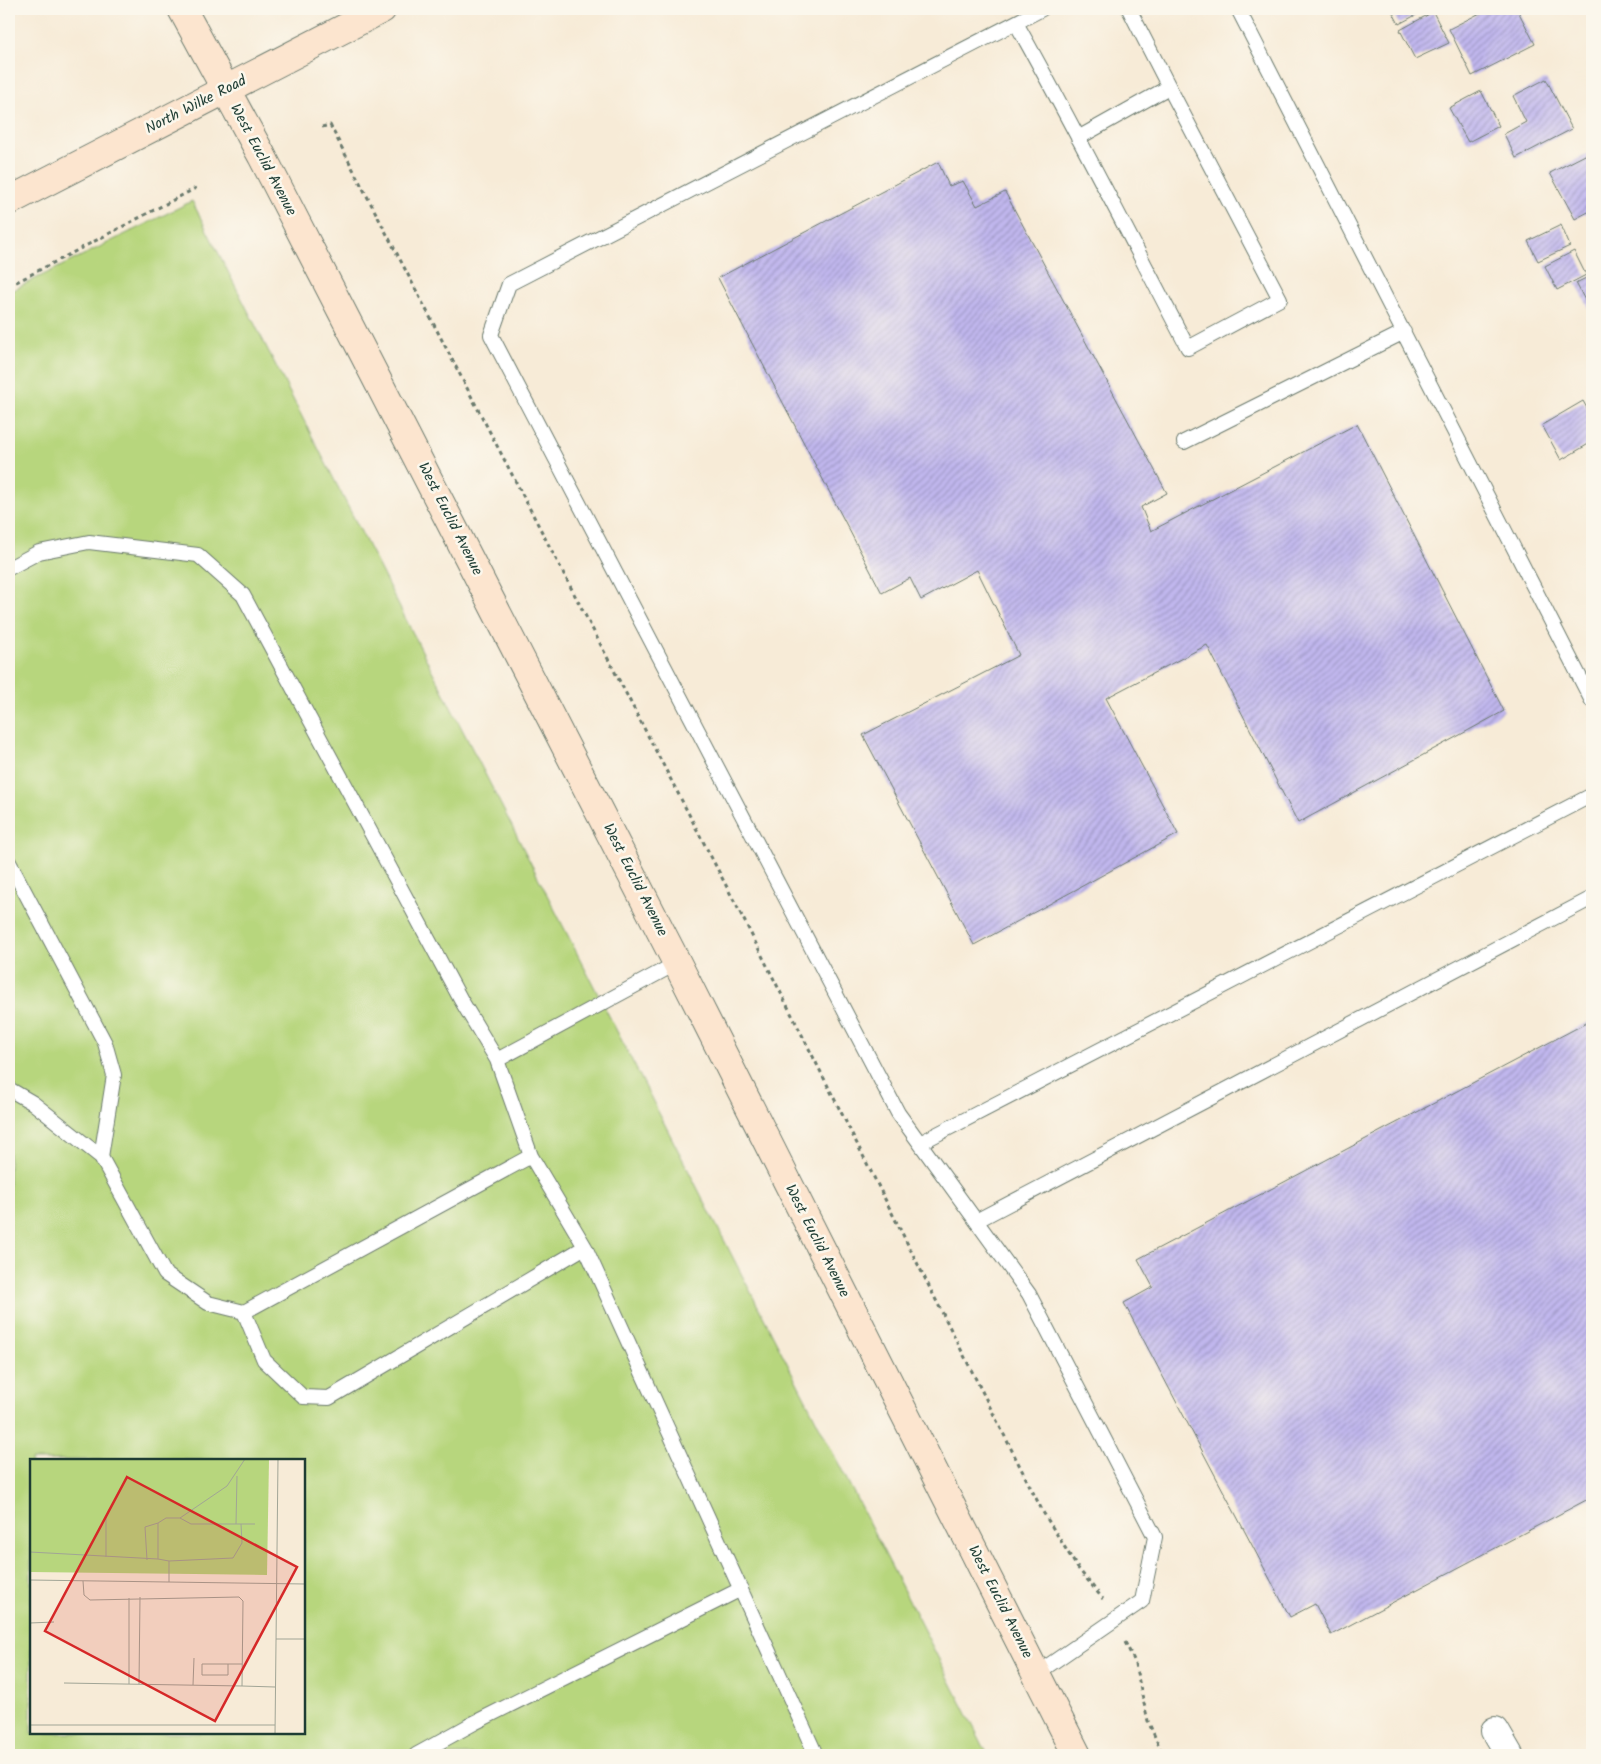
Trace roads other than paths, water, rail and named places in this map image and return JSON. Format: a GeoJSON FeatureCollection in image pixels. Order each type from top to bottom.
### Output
{"type":"FeatureCollection","features":[{"type":"Feature","properties":{"kind":"main road","name":"West Euclid Avenue"},"geometry":{"type":"LineString","coordinates":[[182,9],[226,89],[408,437],[677,963],[1077,1755]]}},
{"type":"Feature","properties":{"kind":"main road","name":"North Wilke Road"},"geometry":{"type":"LineString","coordinates":[[9,201],[382,9]]}},
{"type":"Feature","properties":{"kind":"street"},"geometry":{"type":"LineString","coordinates":[[1496,1731],[1509,1755]]}},
{"type":"Feature","properties":{"kind":"lane"},"geometry":{"type":"LineString","coordinates":[[1036,1674],[1142,1601],[1155,1537],[1029,1294],[898,1113],[491,335],[509,284],[1042,9]]}},
{"type":"Feature","properties":{"kind":"lane"},"geometry":{"type":"LineString","coordinates":[[1016,23],[1188,348],[1280,299],[1129,9]]}},
{"type":"Feature","properties":{"kind":"lane"},"geometry":{"type":"LineString","coordinates":[[1238,9],[1592,701]]}},
{"type":"Feature","properties":{"kind":"lane"},"geometry":{"type":"LineString","coordinates":[[1078,138],[1169,87]]}},
{"type":"Feature","properties":{"kind":"lane"},"geometry":{"type":"LineString","coordinates":[[1184,442],[1404,332]]}},
{"type":"Feature","properties":{"kind":"lane"},"geometry":{"type":"LineString","coordinates":[[9,568],[39,552],[90,542],[198,555],[242,595],[461,1000],[497,1060],[531,1156],[585,1247],[816,1755]]}},
{"type":"Feature","properties":{"kind":"lane"},"geometry":{"type":"LineString","coordinates":[[920,1143],[1592,795]]}},
{"type":"Feature","properties":{"kind":"lane"},"geometry":{"type":"LineString","coordinates":[[9,862],[104,1043],[110,1059],[114,1075],[101,1157]]}},
{"type":"Feature","properties":{"kind":"lane"},"geometry":{"type":"LineString","coordinates":[[976,1221],[1592,898]]}},
{"type":"Feature","properties":{"kind":"lane"},"geometry":{"type":"LineString","coordinates":[[497,1060],[677,963]]}},
{"type":"Feature","properties":{"kind":"lane"},"geometry":{"type":"LineString","coordinates":[[9,1089],[33,1103],[101,1157],[165,1274],[208,1303],[244,1312],[531,1156]]}},
{"type":"Feature","properties":{"kind":"lane"},"geometry":{"type":"LineString","coordinates":[[244,1312],[264,1360],[303,1397],[329,1398],[585,1247]]}},
{"type":"Feature","properties":{"kind":"lane"},"geometry":{"type":"LineString","coordinates":[[416,1755],[474,1723],[740,1589]]}}]}
